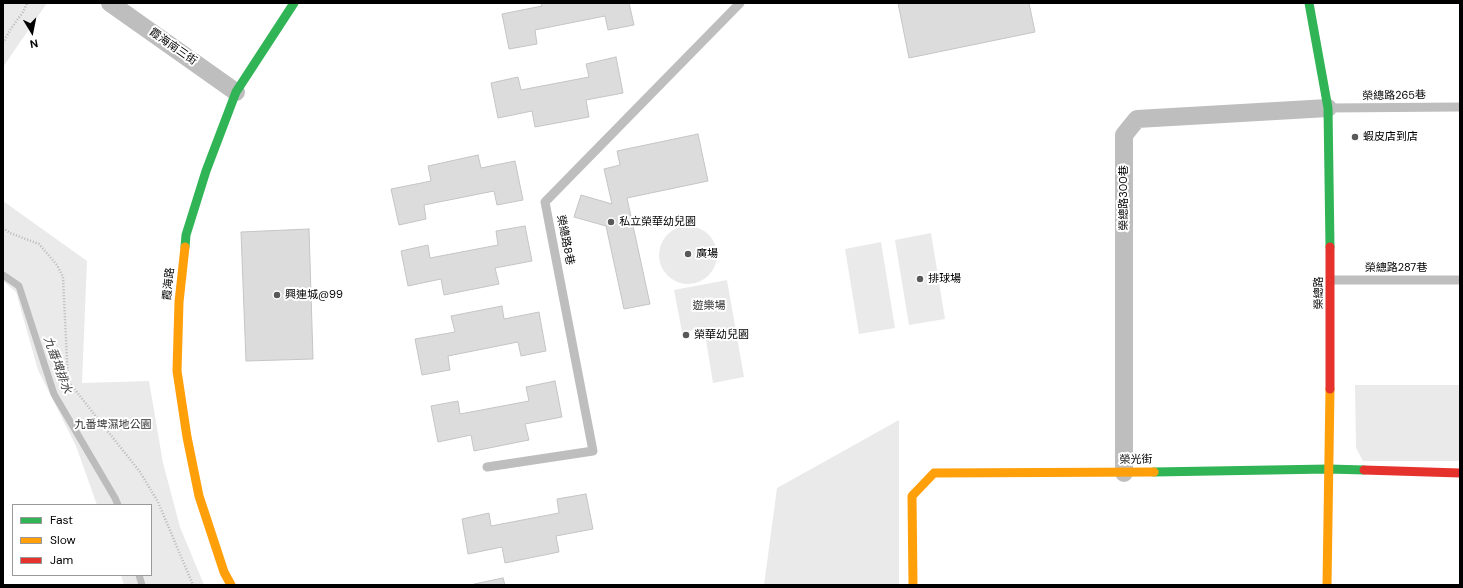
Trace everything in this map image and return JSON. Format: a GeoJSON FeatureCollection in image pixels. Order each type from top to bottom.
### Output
{"type":"FeatureCollection","features":[{"type":"Feature","properties":{"kind":"street","name":"霞海南三街"},"geometry":{"type":"LineString","coordinates":[[110,3],[236,92]]}},
{"type":"Feature","properties":{"kind":"street","name":"霞海路"},"geometry":{"type":"LineString","coordinates":[[231,585],[224,572],[199,496],[187,437],[177,371],[179,302],[186,235],[206,171],[236,92],[294,3]]}},
{"type":"Feature","properties":{"kind":"street","name":"榮總路"},"geometry":{"type":"LineString","coordinates":[[1309,3],[1328,108],[1331,280],[1327,585]]}},
{"type":"Feature","properties":{"kind":"street","name":"榮總路300巷"},"geometry":{"type":"LineString","coordinates":[[1124,473],[1124,135],[1137,119],[1328,108]]}},
{"type":"Feature","properties":{"kind":"street","name":"榮光街"},"geometry":{"type":"LineString","coordinates":[[913,585],[912,496],[934,473],[1124,473],[1328,469],[1460,474]]}},
{"type":"Feature","properties":{"kind":"lane","name":"榮總路8巷"},"geometry":{"type":"LineString","coordinates":[[487,467],[593,451],[545,202],[740,3]]}},
{"type":"Feature","properties":{"kind":"lane","name":"榮總路265巷"},"geometry":{"type":"LineString","coordinates":[[1328,108],[1460,107]]}},
{"type":"Feature","properties":{"kind":"lane","name":"榮總路287巷"},"geometry":{"type":"LineString","coordinates":[[1331,280],[1460,280]]}},
{"type":"Feature","properties":{"kind":"path"},"geometry":{"type":"LineString","coordinates":[[3,43],[23,12],[27,3]]}},
{"type":"Feature","properties":{"kind":"path"},"geometry":{"type":"LineString","coordinates":[[3,228],[10,233],[39,244],[56,266],[63,278],[68,381],[140,472],[158,502],[193,585]]}},
{"type":"Feature","properties":{"kind":"green space"},"geometry":{"type":"Polygon","coordinates":[[[3,3],[47,3],[3,67],[3,3]]]}},
{"type":"Feature","properties":{"kind":"green space","name":"九番埤濕地公園"},"geometry":{"type":"Polygon","coordinates":[[[3,201],[87,261],[82,383],[149,381],[163,463],[180,527],[204,585],[124,585],[121,576],[152,576],[152,504],[97,504],[76,446],[38,370],[16,292],[3,281],[3,201]]]}},
{"type":"Feature","properties":{"kind":"green space","name":"廣場"},"geometry":{"type":"Polygon","coordinates":[[[688,226],[704,231],[712,239],[717,255],[712,271],[704,279],[688,284],[672,279],[664,271],[659,255],[664,239],[672,231],[688,226]]]}},
{"type":"Feature","properties":{"kind":"green space","name":"排球場"},"geometry":{"type":"Polygon","coordinates":[[[931,233],[945,319],[909,325],[895,240],[931,233]]]}},
{"type":"Feature","properties":{"kind":"green space"},"geometry":{"type":"Polygon","coordinates":[[[881,242],[895,328],[859,334],[845,249],[881,242]]]}},
{"type":"Feature","properties":{"kind":"green space","name":"遊樂場"},"geometry":{"type":"Polygon","coordinates":[[[727,280],[744,377],[713,383],[704,328],[682,332],[674,290],[727,280]]]}},
{"type":"Feature","properties":{"kind":"green space"},"geometry":{"type":"Polygon","coordinates":[[[1355,385],[1460,385],[1460,461],[1363,461],[1356,448],[1355,385]]]}},
{"type":"Feature","properties":{"kind":"green space"},"geometry":{"type":"Polygon","coordinates":[[[899,420],[899,585],[764,585],[777,488],[899,420]]]}},
{"type":"Feature","properties":{"kind":"building"},"geometry":{"type":"Polygon","coordinates":[[[541,3],[629,3],[634,25],[608,30],[605,16],[535,30],[537,44],[509,49],[502,14],[542,6],[541,3]]]}},
{"type":"Feature","properties":{"kind":"building"},"geometry":{"type":"Polygon","coordinates":[[[898,3],[1029,3],[1035,32],[909,58],[898,3]]]}},
{"type":"Feature","properties":{"kind":"building"},"geometry":{"type":"Polygon","coordinates":[[[616,57],[623,93],[586,100],[589,117],[535,127],[532,111],[498,118],[491,83],[518,77],[521,90],[589,77],[586,64],[616,57]]]}},
{"type":"Feature","properties":{"kind":"building","name":"私立榮華幼兒園"},"geometry":{"type":"Polygon","coordinates":[[[698,134],[708,181],[627,198],[650,304],[624,309],[606,226],[574,217],[581,195],[612,204],[604,169],[620,165],[617,151],[698,134]]]}},
{"type":"Feature","properties":{"kind":"building"},"geometry":{"type":"Polygon","coordinates":[[[478,155],[481,168],[515,161],[523,200],[497,205],[494,191],[424,205],[426,219],[399,225],[391,189],[431,181],[428,166],[478,155]]]}},
{"type":"Feature","properties":{"kind":"building"},"geometry":{"type":"Polygon","coordinates":[[[525,226],[532,261],[495,268],[499,284],[444,295],[441,279],[408,286],[401,251],[428,245],[430,258],[498,245],[496,231],[525,226]]]}},
{"type":"Feature","properties":{"kind":"building","name":"興連城@99"},"geometry":{"type":"Polygon","coordinates":[[[309,229],[313,359],[246,361],[241,232],[309,229]]]}},
{"type":"Feature","properties":{"kind":"building"},"geometry":{"type":"Polygon","coordinates":[[[502,306],[504,319],[539,312],[546,351],[521,356],[518,342],[448,356],[450,370],[422,375],[415,339],[455,332],[451,316],[502,306]]]}},
{"type":"Feature","properties":{"kind":"building"},"geometry":{"type":"Polygon","coordinates":[[[555,381],[562,417],[525,424],[529,440],[474,451],[471,435],[438,442],[431,406],[458,401],[460,414],[529,401],[526,387],[555,381]]]}},
{"type":"Feature","properties":{"kind":"building"},"geometry":{"type":"Polygon","coordinates":[[[586,494],[593,529],[556,536],[559,552],[505,563],[502,547],[468,554],[462,519],[489,513],[491,526],[559,513],[557,499],[586,494]]]}},
{"type":"Feature","properties":{"kind":"building"},"geometry":{"type":"Polygon","coordinates":[[[503,578],[505,585],[474,585],[474,584],[503,578]]]}},
{"type":"Feature","properties":{"kind":"waterway","name":"九番埤排水"},"geometry":{"type":"LineString","coordinates":[[3,275],[19,286],[54,394],[118,504]]}},
{"type":"Feature","properties":{"kind":"waterway","name":"九番埤排水"},"geometry":{"type":"LineString","coordinates":[[139,576],[142,585]]}},
{"type":"Feature","properties":{"kind":"traffic: fast"},"geometry":{"type":"LineString","coordinates":[[185,247],[186,235],[206,171],[236,92],[294,3]]}},
{"type":"Feature","properties":{"kind":"traffic: fast"},"geometry":{"type":"LineString","coordinates":[[1309,3],[1328,108],[1330,247]]}},
{"type":"Feature","properties":{"kind":"traffic: fast"},"geometry":{"type":"LineString","coordinates":[[1154,472],[1329,469],[1364,470]]}},
{"type":"Feature","properties":{"kind":"traffic: slow"},"geometry":{"type":"LineString","coordinates":[[185,247],[179,302],[177,371],[187,437],[199,496],[224,572],[231,585]]}},
{"type":"Feature","properties":{"kind":"traffic: slow"},"geometry":{"type":"LineString","coordinates":[[1327,585],[1330,389]]}},
{"type":"Feature","properties":{"kind":"traffic: slow"},"geometry":{"type":"LineString","coordinates":[[913,585],[912,496],[934,473],[1154,472]]}},
{"type":"Feature","properties":{"kind":"traffic: jam"},"geometry":{"type":"LineString","coordinates":[[1330,247],[1330,389]]}},
{"type":"Feature","properties":{"kind":"traffic: jam"},"geometry":{"type":"LineString","coordinates":[[1364,470],[1460,473]]}},
{"type":"Feature","properties":{"kind":"place","name":"蝦皮店到店"},"geometry":{"type":"Point","coordinates":[1355,137]}},
{"type":"Feature","properties":{"kind":"place","name":"私立榮華幼兒園"},"geometry":{"type":"Point","coordinates":[611,222]}},
{"type":"Feature","properties":{"kind":"place","name":"廣場"},"geometry":{"type":"Point","coordinates":[688,254]}},
{"type":"Feature","properties":{"kind":"place","name":"排球場"},"geometry":{"type":"Point","coordinates":[920,279]}},
{"type":"Feature","properties":{"kind":"place","name":"興連城@99"},"geometry":{"type":"Point","coordinates":[277,295]}},
{"type":"Feature","properties":{"kind":"place","name":"榮華幼兒園"},"geometry":{"type":"Point","coordinates":[686,335]}}]}
